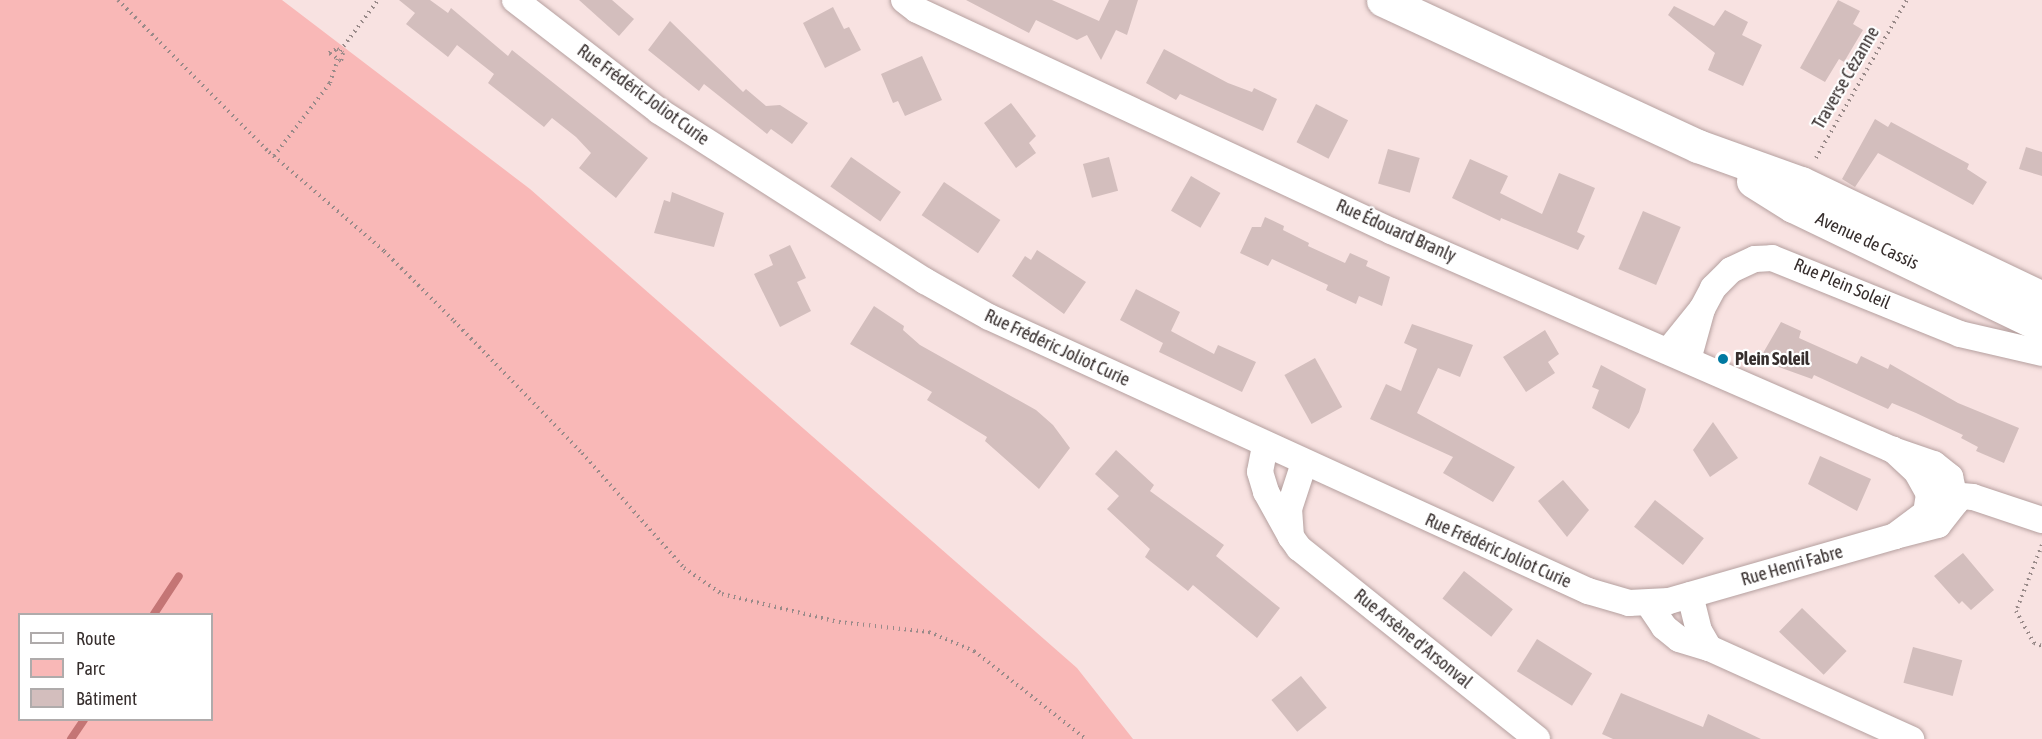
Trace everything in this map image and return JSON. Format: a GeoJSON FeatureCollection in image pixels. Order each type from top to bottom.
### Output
{"type":"FeatureCollection","features":[{"type":"Feature","properties":{"kind":"main road","name":"Avenue de Cassis"},"geometry":{"type":"LineString","coordinates":[[1383,0],[1698,146],[1793,206],[2038,313]]}},
{"type":"Feature","properties":{"kind":"main road","name":"Avenue de Cassis"},"geometry":{"type":"LineString","coordinates":[[1698,146],[1808,171],[2038,313]]}},
{"type":"Feature","properties":{"kind":"street","name":"Rue Frédéric Joliot Curie"},"geometry":{"type":"LineString","coordinates":[[515,0],[658,111],[925,281],[989,317],[1265,446],[1588,591],[1629,603],[1648,603],[1689,595]]}},
{"type":"Feature","properties":{"kind":"street","name":"Rue Édouard Branly"},"geometry":{"type":"LineString","coordinates":[[904,0],[917,10],[1391,231],[1945,471],[1956,494]]}},
{"type":"Feature","properties":{"kind":"street","name":"Rue Plein Soleil"},"geometry":{"type":"LineString","coordinates":[[1678,355],[1713,288],[1731,270],[1755,260],[1772,258],[1960,334],[2042,353]]}},
{"type":"Feature","properties":{"kind":"street"},"geometry":{"type":"LineString","coordinates":[[1998,344],[2015,336],[2038,313]]}},
{"type":"Feature","properties":{"kind":"street","name":"Rue Arsène d'Arsonval"},"geometry":{"type":"LineString","coordinates":[[1265,446],[1260,472],[1266,492],[1299,548],[1537,739]]}},
{"type":"Feature","properties":{"kind":"street","name":"Rue Édouard Branly"},"geometry":{"type":"LineString","coordinates":[[1893,450],[1917,472],[1929,494]]}},
{"type":"Feature","properties":{"kind":"street"},"geometry":{"type":"LineString","coordinates":[[1291,537],[1289,509],[1304,463]]}},
{"type":"Feature","properties":{"kind":"street"},"geometry":{"type":"LineString","coordinates":[[1929,494],[1956,494],[2042,520]]}},
{"type":"Feature","properties":{"kind":"street","name":"Rue Henri Fabre"},"geometry":{"type":"LineString","coordinates":[[1895,536],[1926,513],[1929,494]]}},
{"type":"Feature","properties":{"kind":"street","name":"Rue Henri Fabre"},"geometry":{"type":"LineString","coordinates":[[1689,595],[1938,525],[1952,512],[1956,494]]}},
{"type":"Feature","properties":{"kind":"street"},"geometry":{"type":"LineString","coordinates":[[1689,595],[1699,631],[1709,648]]}},
{"type":"Feature","properties":{"kind":"street"},"geometry":{"type":"LineString","coordinates":[[1648,603],[1664,627],[1679,639],[1709,648],[1911,739]]}},
{"type":"Feature","properties":{"kind":"path"},"geometry":{"type":"LineString","coordinates":[[118,0],[274,156],[384,251],[454,321],[582,453],[684,568],[722,594],[839,622],[929,632],[974,651],[1086,739]]}},
{"type":"Feature","properties":{"kind":"path"},"geometry":{"type":"LineString","coordinates":[[340,51],[343,53],[341,61],[329,53],[340,51],[378,0]]}},
{"type":"Feature","properties":{"kind":"path","name":"Traverse Cézanne"},"geometry":{"type":"LineString","coordinates":[[1808,171],[1907,0]]}},
{"type":"Feature","properties":{"kind":"path"},"geometry":{"type":"LineString","coordinates":[[274,156],[330,83],[338,59]]}},
{"type":"Feature","properties":{"kind":"path"},"geometry":{"type":"LineString","coordinates":[[2042,544],[2016,611],[2034,643],[2042,646]]}},
{"type":"Feature","properties":{"kind":"green space"},"geometry":{"type":"Polygon","coordinates":[[[0,0],[282,0],[530,189],[1077,668],[1133,739],[0,739],[0,0]]]}},
{"type":"Feature","properties":{"kind":"building"},"geometry":{"type":"Polygon","coordinates":[[[399,0],[430,0],[448,13],[451,8],[508,56],[512,50],[648,158],[616,198],[579,168],[591,153],[576,137],[552,118],[544,127],[488,83],[494,74],[457,45],[448,57],[406,24],[415,13],[399,0]]]}},
{"type":"Feature","properties":{"kind":"building"},"geometry":{"type":"Polygon","coordinates":[[[579,0],[612,0],[634,19],[619,36],[579,0]]]}},
{"type":"Feature","properties":{"kind":"building"},"geometry":{"type":"Polygon","coordinates":[[[966,0],[1052,0],[1099,21],[1109,0],[1138,0],[1127,35],[1116,30],[1101,60],[1087,35],[1077,40],[1036,20],[1029,33],[966,0]]]}},
{"type":"Feature","properties":{"kind":"building"},"geometry":{"type":"Polygon","coordinates":[[[1838,0],[1860,11],[1853,24],[1863,30],[1844,62],[1839,59],[1825,82],[1800,68],[1838,0]]]}},
{"type":"Feature","properties":{"kind":"building"},"geometry":{"type":"Polygon","coordinates":[[[1674,6],[1714,26],[1725,10],[1748,22],[1742,35],[1762,45],[1743,86],[1708,70],[1715,53],[1668,15],[1674,6]]]}},
{"type":"Feature","properties":{"kind":"building"},"geometry":{"type":"Polygon","coordinates":[[[833,7],[844,29],[849,27],[861,50],[825,68],[803,23],[833,7]]]}},
{"type":"Feature","properties":{"kind":"building"},"geometry":{"type":"Polygon","coordinates":[[[670,21],[743,92],[746,89],[766,106],[780,105],[808,123],[792,144],[771,129],[767,134],[704,84],[699,91],[648,50],[670,21]]]}},
{"type":"Feature","properties":{"kind":"building"},"geometry":{"type":"Polygon","coordinates":[[[1164,49],[1228,83],[1252,92],[1254,88],[1277,99],[1263,131],[1180,94],[1176,100],[1146,83],[1164,49]]]}},
{"type":"Feature","properties":{"kind":"building"},"geometry":{"type":"Polygon","coordinates":[[[922,56],[942,100],[905,116],[898,101],[893,103],[881,74],[922,56]]]}},
{"type":"Feature","properties":{"kind":"building"},"geometry":{"type":"Polygon","coordinates":[[[1011,103],[1036,136],[1029,143],[1036,153],[1016,168],[984,123],[1011,103]]]}},
{"type":"Feature","properties":{"kind":"building"},"geometry":{"type":"Polygon","coordinates":[[[1316,104],[1348,120],[1329,159],[1296,142],[1316,104]]]}},
{"type":"Feature","properties":{"kind":"building"},"geometry":{"type":"Polygon","coordinates":[[[1875,119],[1888,127],[1891,122],[1969,164],[1967,169],[1987,182],[1973,205],[1878,153],[1855,187],[1842,179],[1875,119]]]}},
{"type":"Feature","properties":{"kind":"building"},"geometry":{"type":"Polygon","coordinates":[[[2026,147],[2042,152],[2042,176],[2019,169],[2026,147]]]}},
{"type":"Feature","properties":{"kind":"building"},"geometry":{"type":"Polygon","coordinates":[[[1388,149],[1420,158],[1410,193],[1378,184],[1388,149]]]}},
{"type":"Feature","properties":{"kind":"building"},"geometry":{"type":"Polygon","coordinates":[[[851,157],[901,192],[880,221],[830,186],[851,157]]]}},
{"type":"Feature","properties":{"kind":"building"},"geometry":{"type":"Polygon","coordinates":[[[1109,157],[1118,191],[1092,198],[1083,164],[1109,157]]]}},
{"type":"Feature","properties":{"kind":"building"},"geometry":{"type":"Polygon","coordinates":[[[1470,159],[1508,176],[1500,193],[1542,214],[1559,173],[1595,188],[1577,232],[1585,236],[1578,250],[1501,218],[1500,221],[1452,198],[1470,159]]]}},
{"type":"Feature","properties":{"kind":"building"},"geometry":{"type":"Polygon","coordinates":[[[1191,176],[1220,193],[1200,228],[1171,211],[1191,176]]]}},
{"type":"Feature","properties":{"kind":"building"},"geometry":{"type":"Polygon","coordinates":[[[944,182],[1000,220],[978,253],[922,215],[944,182]]]}},
{"type":"Feature","properties":{"kind":"building"},"geometry":{"type":"Polygon","coordinates":[[[672,192],[724,213],[714,247],[654,233],[664,200],[670,202],[672,192]]]}},
{"type":"Feature","properties":{"kind":"building"},"geometry":{"type":"Polygon","coordinates":[[[1643,211],[1681,227],[1656,285],[1618,269],[1643,211]]]}},
{"type":"Feature","properties":{"kind":"building"},"geometry":{"type":"Polygon","coordinates":[[[1265,217],[1284,226],[1283,230],[1309,243],[1308,246],[1345,263],[1350,253],[1368,261],[1366,266],[1390,277],[1382,306],[1359,296],[1356,304],[1326,290],[1328,285],[1272,259],[1268,266],[1240,253],[1252,227],[1261,227],[1265,217]]]}},
{"type":"Feature","properties":{"kind":"building"},"geometry":{"type":"Polygon","coordinates":[[[790,245],[806,278],[797,282],[811,311],[780,327],[754,274],[773,265],[769,255],[790,245]]]}},
{"type":"Feature","properties":{"kind":"building"},"geometry":{"type":"Polygon","coordinates":[[[1037,250],[1086,282],[1064,314],[1012,276],[1025,256],[1031,260],[1037,250]]]}},
{"type":"Feature","properties":{"kind":"building"},"geometry":{"type":"Polygon","coordinates":[[[1136,289],[1180,312],[1171,331],[1214,354],[1218,345],[1256,362],[1242,392],[1159,352],[1163,343],[1120,320],[1136,289]]]}},
{"type":"Feature","properties":{"kind":"building"},"geometry":{"type":"Polygon","coordinates":[[[874,306],[904,326],[903,330],[920,345],[1036,410],[1053,425],[1070,448],[1039,489],[985,441],[987,437],[927,400],[932,392],[850,344],[874,306]]]}},
{"type":"Feature","properties":{"kind":"building"},"geometry":{"type":"Polygon","coordinates":[[[1781,322],[1801,331],[1799,338],[1857,364],[1861,356],[1888,369],[1890,364],[1958,403],[2019,428],[2004,463],[1976,451],[1978,447],[1961,438],[1963,435],[1916,413],[1892,403],[1888,409],[1814,375],[1812,379],[1759,360],[1781,322]]]}},
{"type":"Feature","properties":{"kind":"building"},"geometry":{"type":"Polygon","coordinates":[[[1412,324],[1473,345],[1460,377],[1438,368],[1417,413],[1515,467],[1493,502],[1443,473],[1453,457],[1370,419],[1386,384],[1401,391],[1417,349],[1404,343],[1412,324]]]}},
{"type":"Feature","properties":{"kind":"building"},"geometry":{"type":"Polygon","coordinates":[[[1545,330],[1559,354],[1548,362],[1555,373],[1526,392],[1503,357],[1545,330]]]}},
{"type":"Feature","properties":{"kind":"building"},"geometry":{"type":"Polygon","coordinates":[[[1315,358],[1342,407],[1312,424],[1284,375],[1315,358]]]}},
{"type":"Feature","properties":{"kind":"building"},"geometry":{"type":"Polygon","coordinates":[[[1601,365],[1646,389],[1639,412],[1629,429],[1592,408],[1599,390],[1592,387],[1601,365]]]}},
{"type":"Feature","properties":{"kind":"building"},"geometry":{"type":"Polygon","coordinates":[[[1713,422],[1738,458],[1710,477],[1693,450],[1713,422]]]}},
{"type":"Feature","properties":{"kind":"building"},"geometry":{"type":"Polygon","coordinates":[[[1116,450],[1154,485],[1150,491],[1224,545],[1216,556],[1280,608],[1257,638],[1193,585],[1188,591],[1145,557],[1150,549],[1107,509],[1119,496],[1095,474],[1116,450]]]}},
{"type":"Feature","properties":{"kind":"building"},"geometry":{"type":"Polygon","coordinates":[[[1820,456],[1871,479],[1857,511],[1808,484],[1820,456]]]}},
{"type":"Feature","properties":{"kind":"building"},"geometry":{"type":"Polygon","coordinates":[[[1563,480],[1589,510],[1567,537],[1538,501],[1563,480]]]}},
{"type":"Feature","properties":{"kind":"building"},"geometry":{"type":"Polygon","coordinates":[[[1655,500],[1704,538],[1683,565],[1634,527],[1655,500]]]}},
{"type":"Feature","properties":{"kind":"building"},"geometry":{"type":"Polygon","coordinates":[[[1963,553],[1994,590],[1971,610],[1962,601],[1959,604],[1934,576],[1963,553]]]}},
{"type":"Feature","properties":{"kind":"building"},"geometry":{"type":"Polygon","coordinates":[[[1464,571],[1513,609],[1491,637],[1442,599],[1464,571]]]}},
{"type":"Feature","properties":{"kind":"building"},"geometry":{"type":"Polygon","coordinates":[[[1802,608],[1847,651],[1824,675],[1779,632],[1802,608]]]}},
{"type":"Feature","properties":{"kind":"building"},"geometry":{"type":"Polygon","coordinates":[[[1537,639],[1592,673],[1572,706],[1517,671],[1537,639]]]}},
{"type":"Feature","properties":{"kind":"building"},"geometry":{"type":"Polygon","coordinates":[[[1913,647],[1962,660],[1953,696],[1903,683],[1913,647]]]}},
{"type":"Feature","properties":{"kind":"building"},"geometry":{"type":"Polygon","coordinates":[[[1301,676],[1327,708],[1297,732],[1271,700],[1301,676]]]}},
{"type":"Feature","properties":{"kind":"building"},"geometry":{"type":"Polygon","coordinates":[[[1621,693],[1703,727],[1708,714],[1761,739],[1613,739],[1602,734],[1621,693]]]}},
{"type":"Feature","properties":{"kind":"waterway"},"geometry":{"type":"LineString","coordinates":[[155,613],[179,576]]}},
{"type":"Feature","properties":{"kind":"waterway"},"geometry":{"type":"LineString","coordinates":[[71,739],[83,721]]}},
{"type":"Feature","properties":{"kind":"place","name":"Plein Soleil"},"geometry":{"type":"Point","coordinates":[1723,359]}}]}
